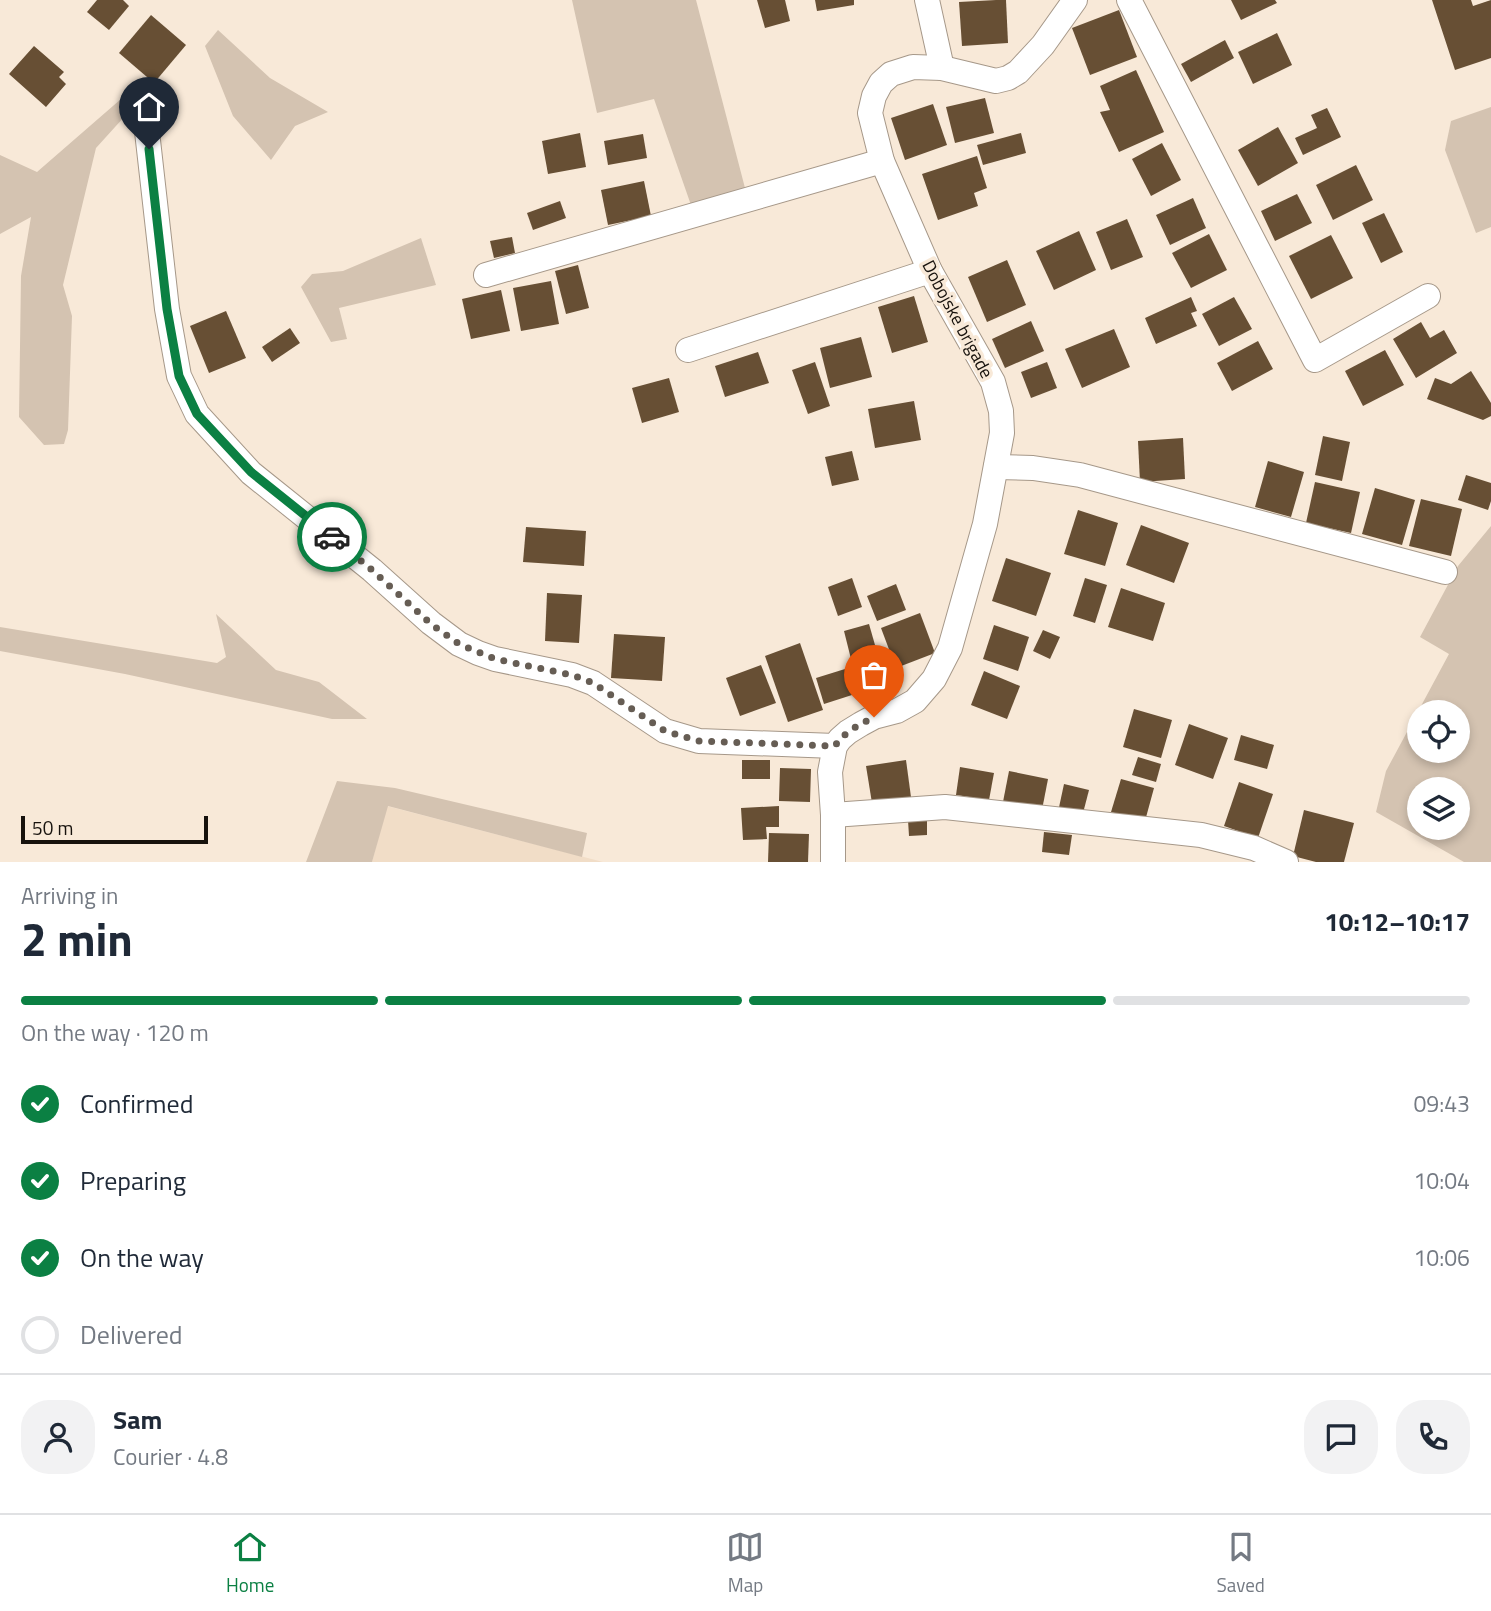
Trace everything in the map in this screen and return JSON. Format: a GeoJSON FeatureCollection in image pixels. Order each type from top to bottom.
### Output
{"type":"FeatureCollection","features":[{"type":"Feature","properties":{"kind":"street"},"geometry":{"type":"LineString","coordinates":[[927,0],[942,68]]}},
{"type":"Feature","properties":{"kind":"street","name":"Dobojske brigade"},"geometry":{"type":"LineString","coordinates":[[835,746],[848,732],[861,724],[874,717],[897,711],[915,701],[934,679],[950,648],[985,524],[1002,433],[1001,411],[993,382],[930,271],[882,161],[870,113],[874,96],[881,83],[891,74],[913,67],[942,68],[996,81],[1008,78],[1018,72],[1043,45],[1075,0]]}},
{"type":"Feature","properties":{"kind":"street"},"geometry":{"type":"LineString","coordinates":[[1129,0],[1315,360],[1429,296]]}},
{"type":"Feature","properties":{"kind":"street"},"geometry":{"type":"LineString","coordinates":[[143,96],[167,309],[179,376],[197,414],[251,472],[372,570],[431,624],[459,644],[495,659],[572,675],[593,683],[665,731],[699,741],[835,746],[830,772],[833,862]]}},
{"type":"Feature","properties":{"kind":"street"},"geometry":{"type":"LineString","coordinates":[[486,275],[882,161]]}},
{"type":"Feature","properties":{"kind":"street"},"geometry":{"type":"LineString","coordinates":[[688,351],[930,271]]}},
{"type":"Feature","properties":{"kind":"street"},"geometry":{"type":"LineString","coordinates":[[996,467],[1080,474],[1445,572]]}},
{"type":"Feature","properties":{"kind":"street"},"geometry":{"type":"LineString","coordinates":[[833,815],[945,807],[1201,835],[1254,848],[1286,862]]}},
{"type":"Feature","properties":{"kind":"shaded area"},"geometry":{"type":"Polygon","coordinates":[[[572,0],[696,0],[745,188],[692,208],[654,99],[597,113],[572,0]]]}},
{"type":"Feature","properties":{"kind":"shaded area"},"geometry":{"type":"Polygon","coordinates":[[[218,30],[270,78],[328,112],[295,126],[271,160],[233,116],[205,46],[218,30]]]}},
{"type":"Feature","properties":{"kind":"shaded area"},"geometry":{"type":"Polygon","coordinates":[[[121,99],[125,116],[96,148],[63,285],[72,316],[68,430],[64,444],[44,445],[19,417],[21,276],[31,217],[0,234],[0,155],[37,172],[121,99]]]}},
{"type":"Feature","properties":{"kind":"shaded area"},"geometry":{"type":"Polygon","coordinates":[[[1491,107],[1491,227],[1476,233],[1445,150],[1451,121],[1491,107]]]}},
{"type":"Feature","properties":{"kind":"shaded area"},"geometry":{"type":"Polygon","coordinates":[[[421,238],[436,285],[339,308],[347,339],[331,342],[301,287],[312,274],[343,271],[421,238]]]}},
{"type":"Feature","properties":{"kind":"shaded area"},"geometry":{"type":"Polygon","coordinates":[[[1491,526],[1491,862],[1464,862],[1425,840],[1470,840],[1470,777],[1407,777],[1407,830],[1376,812],[1386,771],[1407,732],[1407,763],[1470,763],[1470,700],[1424,700],[1449,654],[1420,637],[1458,566],[1491,526]]]}},
{"type":"Feature","properties":{"kind":"shaded area"},"geometry":{"type":"Polygon","coordinates":[[[216,614],[276,670],[319,682],[367,719],[332,719],[125,674],[0,651],[0,627],[217,663],[226,657],[216,614]]]}},
{"type":"Feature","properties":{"kind":"shaded area"},"geometry":{"type":"Polygon","coordinates":[[[337,781],[395,788],[587,833],[582,857],[388,806],[372,862],[306,862],[337,781]]]}},
{"type":"Feature","properties":{"kind":"shaded area"},"geometry":{"type":"Polygon","coordinates":[[[387,806],[603,862],[372,862],[387,806]]]}},
{"type":"Feature","properties":{"kind":"building"},"geometry":{"type":"Polygon","coordinates":[[[97,0],[123,0],[129,6],[109,30],[87,12],[97,0]]]}},
{"type":"Feature","properties":{"kind":"building"},"geometry":{"type":"Polygon","coordinates":[[[757,0],[785,0],[790,21],[765,28],[757,0]]]}},
{"type":"Feature","properties":{"kind":"building"},"geometry":{"type":"Polygon","coordinates":[[[815,0],[854,0],[854,5],[817,11],[815,0]]]}},
{"type":"Feature","properties":{"kind":"building"},"geometry":{"type":"Polygon","coordinates":[[[1006,0],[1008,43],[962,46],[959,2],[1006,0]]]}},
{"type":"Feature","properties":{"kind":"building"},"geometry":{"type":"Polygon","coordinates":[[[1231,0],[1275,0],[1277,3],[1241,20],[1231,0]]]}},
{"type":"Feature","properties":{"kind":"building"},"geometry":{"type":"Polygon","coordinates":[[[1432,0],[1471,0],[1473,6],[1491,0],[1491,58],[1455,70],[1432,0]]]}},
{"type":"Feature","properties":{"kind":"building"},"geometry":{"type":"Polygon","coordinates":[[[1119,10],[1137,57],[1090,75],[1072,28],[1119,10]]]}},
{"type":"Feature","properties":{"kind":"building"},"geometry":{"type":"Polygon","coordinates":[[[151,15],[186,45],[154,83],[119,53],[151,15]]]}},
{"type":"Feature","properties":{"kind":"building"},"geometry":{"type":"Polygon","coordinates":[[[1277,33],[1292,65],[1253,84],[1238,52],[1277,33]]]}},
{"type":"Feature","properties":{"kind":"building"},"geometry":{"type":"Polygon","coordinates":[[[1225,40],[1234,58],[1191,82],[1181,64],[1225,40]]]}},
{"type":"Feature","properties":{"kind":"building"},"geometry":{"type":"Polygon","coordinates":[[[34,46],[64,72],[59,77],[66,84],[46,107],[9,74],[34,46]]]}},
{"type":"Feature","properties":{"kind":"building"},"geometry":{"type":"Polygon","coordinates":[[[1136,70],[1164,132],[1119,152],[1100,112],[1110,110],[1100,86],[1136,70]]]}},
{"type":"Feature","properties":{"kind":"building"},"geometry":{"type":"Polygon","coordinates":[[[985,98],[994,133],[955,143],[946,107],[985,98]]]}},
{"type":"Feature","properties":{"kind":"building"},"geometry":{"type":"Polygon","coordinates":[[[933,104],[947,145],[905,160],[891,118],[933,104]]]}},
{"type":"Feature","properties":{"kind":"building"},"geometry":{"type":"Polygon","coordinates":[[[1327,108],[1341,137],[1303,155],[1295,138],[1317,128],[1311,115],[1327,108]]]}},
{"type":"Feature","properties":{"kind":"building"},"geometry":{"type":"Polygon","coordinates":[[[1278,127],[1298,163],[1258,186],[1238,150],[1278,127]]]}},
{"type":"Feature","properties":{"kind":"building"},"geometry":{"type":"Polygon","coordinates":[[[580,133],[586,167],[548,174],[542,141],[580,133]]]}},
{"type":"Feature","properties":{"kind":"building"},"geometry":{"type":"Polygon","coordinates":[[[1021,133],[1026,153],[983,165],[977,145],[1021,133]]]}},
{"type":"Feature","properties":{"kind":"building"},"geometry":{"type":"Polygon","coordinates":[[[643,134],[647,158],[608,165],[604,141],[643,134]]]}},
{"type":"Feature","properties":{"kind":"building"},"geometry":{"type":"Polygon","coordinates":[[[1162,143],[1181,180],[1151,196],[1132,159],[1162,143]]]}},
{"type":"Feature","properties":{"kind":"building"},"geometry":{"type":"Polygon","coordinates":[[[977,156],[987,188],[974,193],[978,206],[938,220],[922,174],[977,156]]]}},
{"type":"Feature","properties":{"kind":"building"},"geometry":{"type":"Polygon","coordinates":[[[1356,165],[1373,200],[1333,220],[1316,185],[1356,165]]]}},
{"type":"Feature","properties":{"kind":"building"},"geometry":{"type":"Polygon","coordinates":[[[644,181],[651,216],[608,225],[601,190],[644,181]]]}},
{"type":"Feature","properties":{"kind":"building"},"geometry":{"type":"Polygon","coordinates":[[[1297,194],[1312,223],[1275,241],[1261,211],[1297,194]]]}},
{"type":"Feature","properties":{"kind":"building"},"geometry":{"type":"Polygon","coordinates":[[[1193,198],[1206,228],[1170,245],[1156,215],[1193,198]]]}},
{"type":"Feature","properties":{"kind":"building"},"geometry":{"type":"Polygon","coordinates":[[[560,201],[566,218],[533,230],[527,213],[560,201]]]}},
{"type":"Feature","properties":{"kind":"building"},"geometry":{"type":"Polygon","coordinates":[[[1384,213],[1403,252],[1381,263],[1362,223],[1384,213]]]}},
{"type":"Feature","properties":{"kind":"building"},"geometry":{"type":"Polygon","coordinates":[[[1127,219],[1143,257],[1111,270],[1096,232],[1127,219]]]}},
{"type":"Feature","properties":{"kind":"building"},"geometry":{"type":"Polygon","coordinates":[[[1079,231],[1096,270],[1054,290],[1036,251],[1079,231]]]}},
{"type":"Feature","properties":{"kind":"building"},"geometry":{"type":"Polygon","coordinates":[[[1209,234],[1227,270],[1191,288],[1172,253],[1209,234]]]}},
{"type":"Feature","properties":{"kind":"building"},"geometry":{"type":"Polygon","coordinates":[[[1331,235],[1353,278],[1311,299],[1289,256],[1331,235]]]}},
{"type":"Feature","properties":{"kind":"building"},"geometry":{"type":"Polygon","coordinates":[[[512,237],[515,253],[494,258],[490,241],[512,237]]]}},
{"type":"Feature","properties":{"kind":"building"},"geometry":{"type":"Polygon","coordinates":[[[1007,260],[1026,305],[987,322],[968,277],[1007,260]]]}},
{"type":"Feature","properties":{"kind":"building"},"geometry":{"type":"Polygon","coordinates":[[[578,265],[589,308],[566,314],[555,271],[578,265]]]}},
{"type":"Feature","properties":{"kind":"building"},"geometry":{"type":"Polygon","coordinates":[[[551,281],[559,324],[521,331],[513,288],[551,281]]]}},
{"type":"Feature","properties":{"kind":"building"},"geometry":{"type":"Polygon","coordinates":[[[501,290],[510,331],[471,339],[462,299],[501,290]]]}},
{"type":"Feature","properties":{"kind":"building"},"geometry":{"type":"Polygon","coordinates":[[[914,296],[928,342],[892,353],[878,307],[914,296]]]}},
{"type":"Feature","properties":{"kind":"building"},"geometry":{"type":"Polygon","coordinates":[[[1191,297],[1197,311],[1191,313],[1197,326],[1156,344],[1145,318],[1191,297]]]}},
{"type":"Feature","properties":{"kind":"building"},"geometry":{"type":"Polygon","coordinates":[[[1234,297],[1252,329],[1219,346],[1202,314],[1234,297]]]}},
{"type":"Feature","properties":{"kind":"building"},"geometry":{"type":"Polygon","coordinates":[[[226,311],[246,358],[209,373],[190,326],[226,311]]]}},
{"type":"Feature","properties":{"kind":"building"},"geometry":{"type":"Polygon","coordinates":[[[1031,321],[1044,351],[1005,368],[992,339],[1031,321]]]}},
{"type":"Feature","properties":{"kind":"building"},"geometry":{"type":"Polygon","coordinates":[[[1421,322],[1430,338],[1444,330],[1457,353],[1416,378],[1393,339],[1421,322]]]}},
{"type":"Feature","properties":{"kind":"building"},"geometry":{"type":"Polygon","coordinates":[[[290,328],[300,343],[272,362],[262,347],[290,328]]]}},
{"type":"Feature","properties":{"kind":"building"},"geometry":{"type":"Polygon","coordinates":[[[1114,329],[1130,367],[1082,388],[1065,349],[1114,329]]]}},
{"type":"Feature","properties":{"kind":"building"},"geometry":{"type":"Polygon","coordinates":[[[861,337],[872,377],[830,388],[820,348],[861,337]]]}},
{"type":"Feature","properties":{"kind":"building"},"geometry":{"type":"Polygon","coordinates":[[[1258,341],[1273,369],[1232,391],[1217,363],[1258,341]]]}},
{"type":"Feature","properties":{"kind":"building"},"geometry":{"type":"Polygon","coordinates":[[[1385,350],[1404,385],[1363,406],[1345,371],[1385,350]]]}},
{"type":"Feature","properties":{"kind":"building"},"geometry":{"type":"Polygon","coordinates":[[[758,352],[769,383],[725,397],[715,366],[758,352]]]}},
{"type":"Feature","properties":{"kind":"building"},"geometry":{"type":"Polygon","coordinates":[[[815,362],[830,406],[808,414],[792,370],[815,362]]]}},
{"type":"Feature","properties":{"kind":"building"},"geometry":{"type":"Polygon","coordinates":[[[1047,362],[1057,388],[1031,398],[1021,372],[1047,362]]]}},
{"type":"Feature","properties":{"kind":"building"},"geometry":{"type":"Polygon","coordinates":[[[1471,371],[1491,403],[1491,416],[1483,420],[1427,399],[1435,378],[1451,384],[1471,371]]]}},
{"type":"Feature","properties":{"kind":"building"},"geometry":{"type":"Polygon","coordinates":[[[669,378],[679,412],[642,423],[632,388],[669,378]]]}},
{"type":"Feature","properties":{"kind":"building"},"geometry":{"type":"Polygon","coordinates":[[[914,401],[921,440],[875,448],[868,409],[914,401]]]}},
{"type":"Feature","properties":{"kind":"building"},"geometry":{"type":"Polygon","coordinates":[[[1323,436],[1350,442],[1342,481],[1315,475],[1323,436]]]}},
{"type":"Feature","properties":{"kind":"building"},"geometry":{"type":"Polygon","coordinates":[[[1183,438],[1185,479],[1140,482],[1138,441],[1183,438]]]}},
{"type":"Feature","properties":{"kind":"building"},"geometry":{"type":"Polygon","coordinates":[[[852,451],[859,480],[832,486],[825,457],[852,451]]]}},
{"type":"Feature","properties":{"kind":"building"},"geometry":{"type":"Polygon","coordinates":[[[1268,461],[1304,472],[1291,517],[1255,507],[1268,461]]]}},
{"type":"Feature","properties":{"kind":"building"},"geometry":{"type":"Polygon","coordinates":[[[1466,475],[1491,483],[1488,510],[1458,500],[1466,475]]]}},
{"type":"Feature","properties":{"kind":"building"},"geometry":{"type":"Polygon","coordinates":[[[1315,482],[1360,492],[1351,533],[1306,523],[1315,482]]]}},
{"type":"Feature","properties":{"kind":"building"},"geometry":{"type":"Polygon","coordinates":[[[1375,488],[1415,500],[1402,545],[1362,534],[1375,488]]]}},
{"type":"Feature","properties":{"kind":"building"},"geometry":{"type":"Polygon","coordinates":[[[1421,499],[1462,509],[1451,556],[1409,546],[1421,499]]]}},
{"type":"Feature","properties":{"kind":"building"},"geometry":{"type":"Polygon","coordinates":[[[1078,510],[1118,523],[1105,566],[1064,554],[1078,510]]]}},
{"type":"Feature","properties":{"kind":"building"},"geometry":{"type":"Polygon","coordinates":[[[1141,525],[1189,543],[1174,583],[1126,565],[1141,525]]]}},
{"type":"Feature","properties":{"kind":"building"},"geometry":{"type":"Polygon","coordinates":[[[526,527],[586,531],[584,566],[523,562],[526,527]]]}},
{"type":"Feature","properties":{"kind":"building"},"geometry":{"type":"Polygon","coordinates":[[[1006,558],[1051,573],[1036,616],[992,601],[1006,558]]]}},
{"type":"Feature","properties":{"kind":"building"},"geometry":{"type":"Polygon","coordinates":[[[852,578],[862,607],[838,616],[828,587],[852,578]]]}},
{"type":"Feature","properties":{"kind":"building"},"geometry":{"type":"Polygon","coordinates":[[[1085,578],[1107,585],[1095,623],[1073,616],[1085,578]]]}},
{"type":"Feature","properties":{"kind":"building"},"geometry":{"type":"Polygon","coordinates":[[[896,584],[906,610],[877,621],[867,596],[896,584]]]}},
{"type":"Feature","properties":{"kind":"building"},"geometry":{"type":"Polygon","coordinates":[[[1121,588],[1165,603],[1153,641],[1108,627],[1121,588]]]}},
{"type":"Feature","properties":{"kind":"building"},"geometry":{"type":"Polygon","coordinates":[[[547,593],[582,595],[579,643],[545,641],[547,593]]]}},
{"type":"Feature","properties":{"kind":"building"},"geometry":{"type":"Polygon","coordinates":[[[920,613],[935,653],[896,668],[881,628],[920,613]]]}},
{"type":"Feature","properties":{"kind":"building"},"geometry":{"type":"Polygon","coordinates":[[[869,624],[877,652],[851,659],[844,631],[869,624]]]}},
{"type":"Feature","properties":{"kind":"building"},"geometry":{"type":"Polygon","coordinates":[[[994,625],[1029,637],[1018,671],[983,659],[994,625]]]}},
{"type":"Feature","properties":{"kind":"building"},"geometry":{"type":"Polygon","coordinates":[[[1043,630],[1060,637],[1050,659],[1033,651],[1043,630]]]}},
{"type":"Feature","properties":{"kind":"building"},"geometry":{"type":"Polygon","coordinates":[[[614,634],[665,637],[662,681],[611,678],[614,634]]]}},
{"type":"Feature","properties":{"kind":"building"},"geometry":{"type":"Polygon","coordinates":[[[800,643],[823,710],[788,722],[765,656],[800,643]]]}},
{"type":"Feature","properties":{"kind":"building"},"geometry":{"type":"Polygon","coordinates":[[[885,655],[898,692],[865,703],[852,667],[885,655]]]}},
{"type":"Feature","properties":{"kind":"building"},"geometry":{"type":"Polygon","coordinates":[[[761,665],[776,703],[740,716],[726,678],[761,665]]]}},
{"type":"Feature","properties":{"kind":"building"},"geometry":{"type":"Polygon","coordinates":[[[845,669],[852,695],[824,704],[816,678],[845,669]]]}},
{"type":"Feature","properties":{"kind":"building"},"geometry":{"type":"Polygon","coordinates":[[[984,671],[1020,686],[1007,719],[971,705],[984,671]]]}},
{"type":"Feature","properties":{"kind":"building"},"geometry":{"type":"Polygon","coordinates":[[[1134,709],[1172,720],[1161,758],[1123,747],[1134,709]]]}},
{"type":"Feature","properties":{"kind":"building"},"geometry":{"type":"Polygon","coordinates":[[[1189,724],[1228,738],[1213,779],[1175,765],[1189,724]]]}},
{"type":"Feature","properties":{"kind":"building"},"geometry":{"type":"Polygon","coordinates":[[[1241,735],[1274,745],[1267,769],[1234,760],[1241,735]]]}},
{"type":"Feature","properties":{"kind":"building"},"geometry":{"type":"Polygon","coordinates":[[[1138,757],[1161,764],[1156,782],[1132,775],[1138,757]]]}},
{"type":"Feature","properties":{"kind":"building"},"geometry":{"type":"Polygon","coordinates":[[[742,760],[770,760],[770,779],[742,779],[742,760]]]}},
{"type":"Feature","properties":{"kind":"building"},"geometry":{"type":"Polygon","coordinates":[[[906,760],[911,797],[872,803],[866,766],[906,760]]]}},
{"type":"Feature","properties":{"kind":"building"},"geometry":{"type":"Polygon","coordinates":[[[960,767],[994,773],[989,800],[956,795],[960,767]]]}},
{"type":"Feature","properties":{"kind":"building"},"geometry":{"type":"Polygon","coordinates":[[[780,768],[811,769],[810,802],[779,801],[780,768]]]}},
{"type":"Feature","properties":{"kind":"building"},"geometry":{"type":"Polygon","coordinates":[[[1009,771],[1048,779],[1041,815],[1002,807],[1009,771]]]}},
{"type":"Feature","properties":{"kind":"building"},"geometry":{"type":"Polygon","coordinates":[[[1121,779],[1154,788],[1145,821],[1111,812],[1121,779]]]}},
{"type":"Feature","properties":{"kind":"building"},"geometry":{"type":"Polygon","coordinates":[[[1239,782],[1273,794],[1258,838],[1224,826],[1239,782]]]}},
{"type":"Feature","properties":{"kind":"building"},"geometry":{"type":"Polygon","coordinates":[[[1064,784],[1089,790],[1082,817],[1058,812],[1064,784]]]}},
{"type":"Feature","properties":{"kind":"building"},"geometry":{"type":"Polygon","coordinates":[[[779,806],[779,827],[766,827],[767,839],[743,840],[741,808],[779,806]]]}},
{"type":"Feature","properties":{"kind":"building"},"geometry":{"type":"Polygon","coordinates":[[[1304,810],[1354,823],[1344,862],[1316,862],[1293,856],[1304,810]]]}},
{"type":"Feature","properties":{"kind":"building"},"geometry":{"type":"Polygon","coordinates":[[[908,820],[927,820],[927,835],[909,836],[908,820]]]}},
{"type":"Feature","properties":{"kind":"building"},"geometry":{"type":"Polygon","coordinates":[[[1044,832],[1072,835],[1069,855],[1042,852],[1044,832]]]}},
{"type":"Feature","properties":{"kind":"building"},"geometry":{"type":"Polygon","coordinates":[[[769,833],[809,834],[808,862],[768,862],[769,833]]]}},
{"type":"Feature","properties":{"kind":"way so far"},"geometry":{"type":"LineString","coordinates":[[332,537],[431,624],[459,644],[495,659],[572,675],[593,683],[665,731],[699,741],[835,746],[848,732],[874,717]]}},
{"type":"Feature","properties":{"kind":"route"},"geometry":{"type":"LineString","coordinates":[[149,149],[167,309],[179,376],[197,414],[251,472],[332,537]]}}]}
